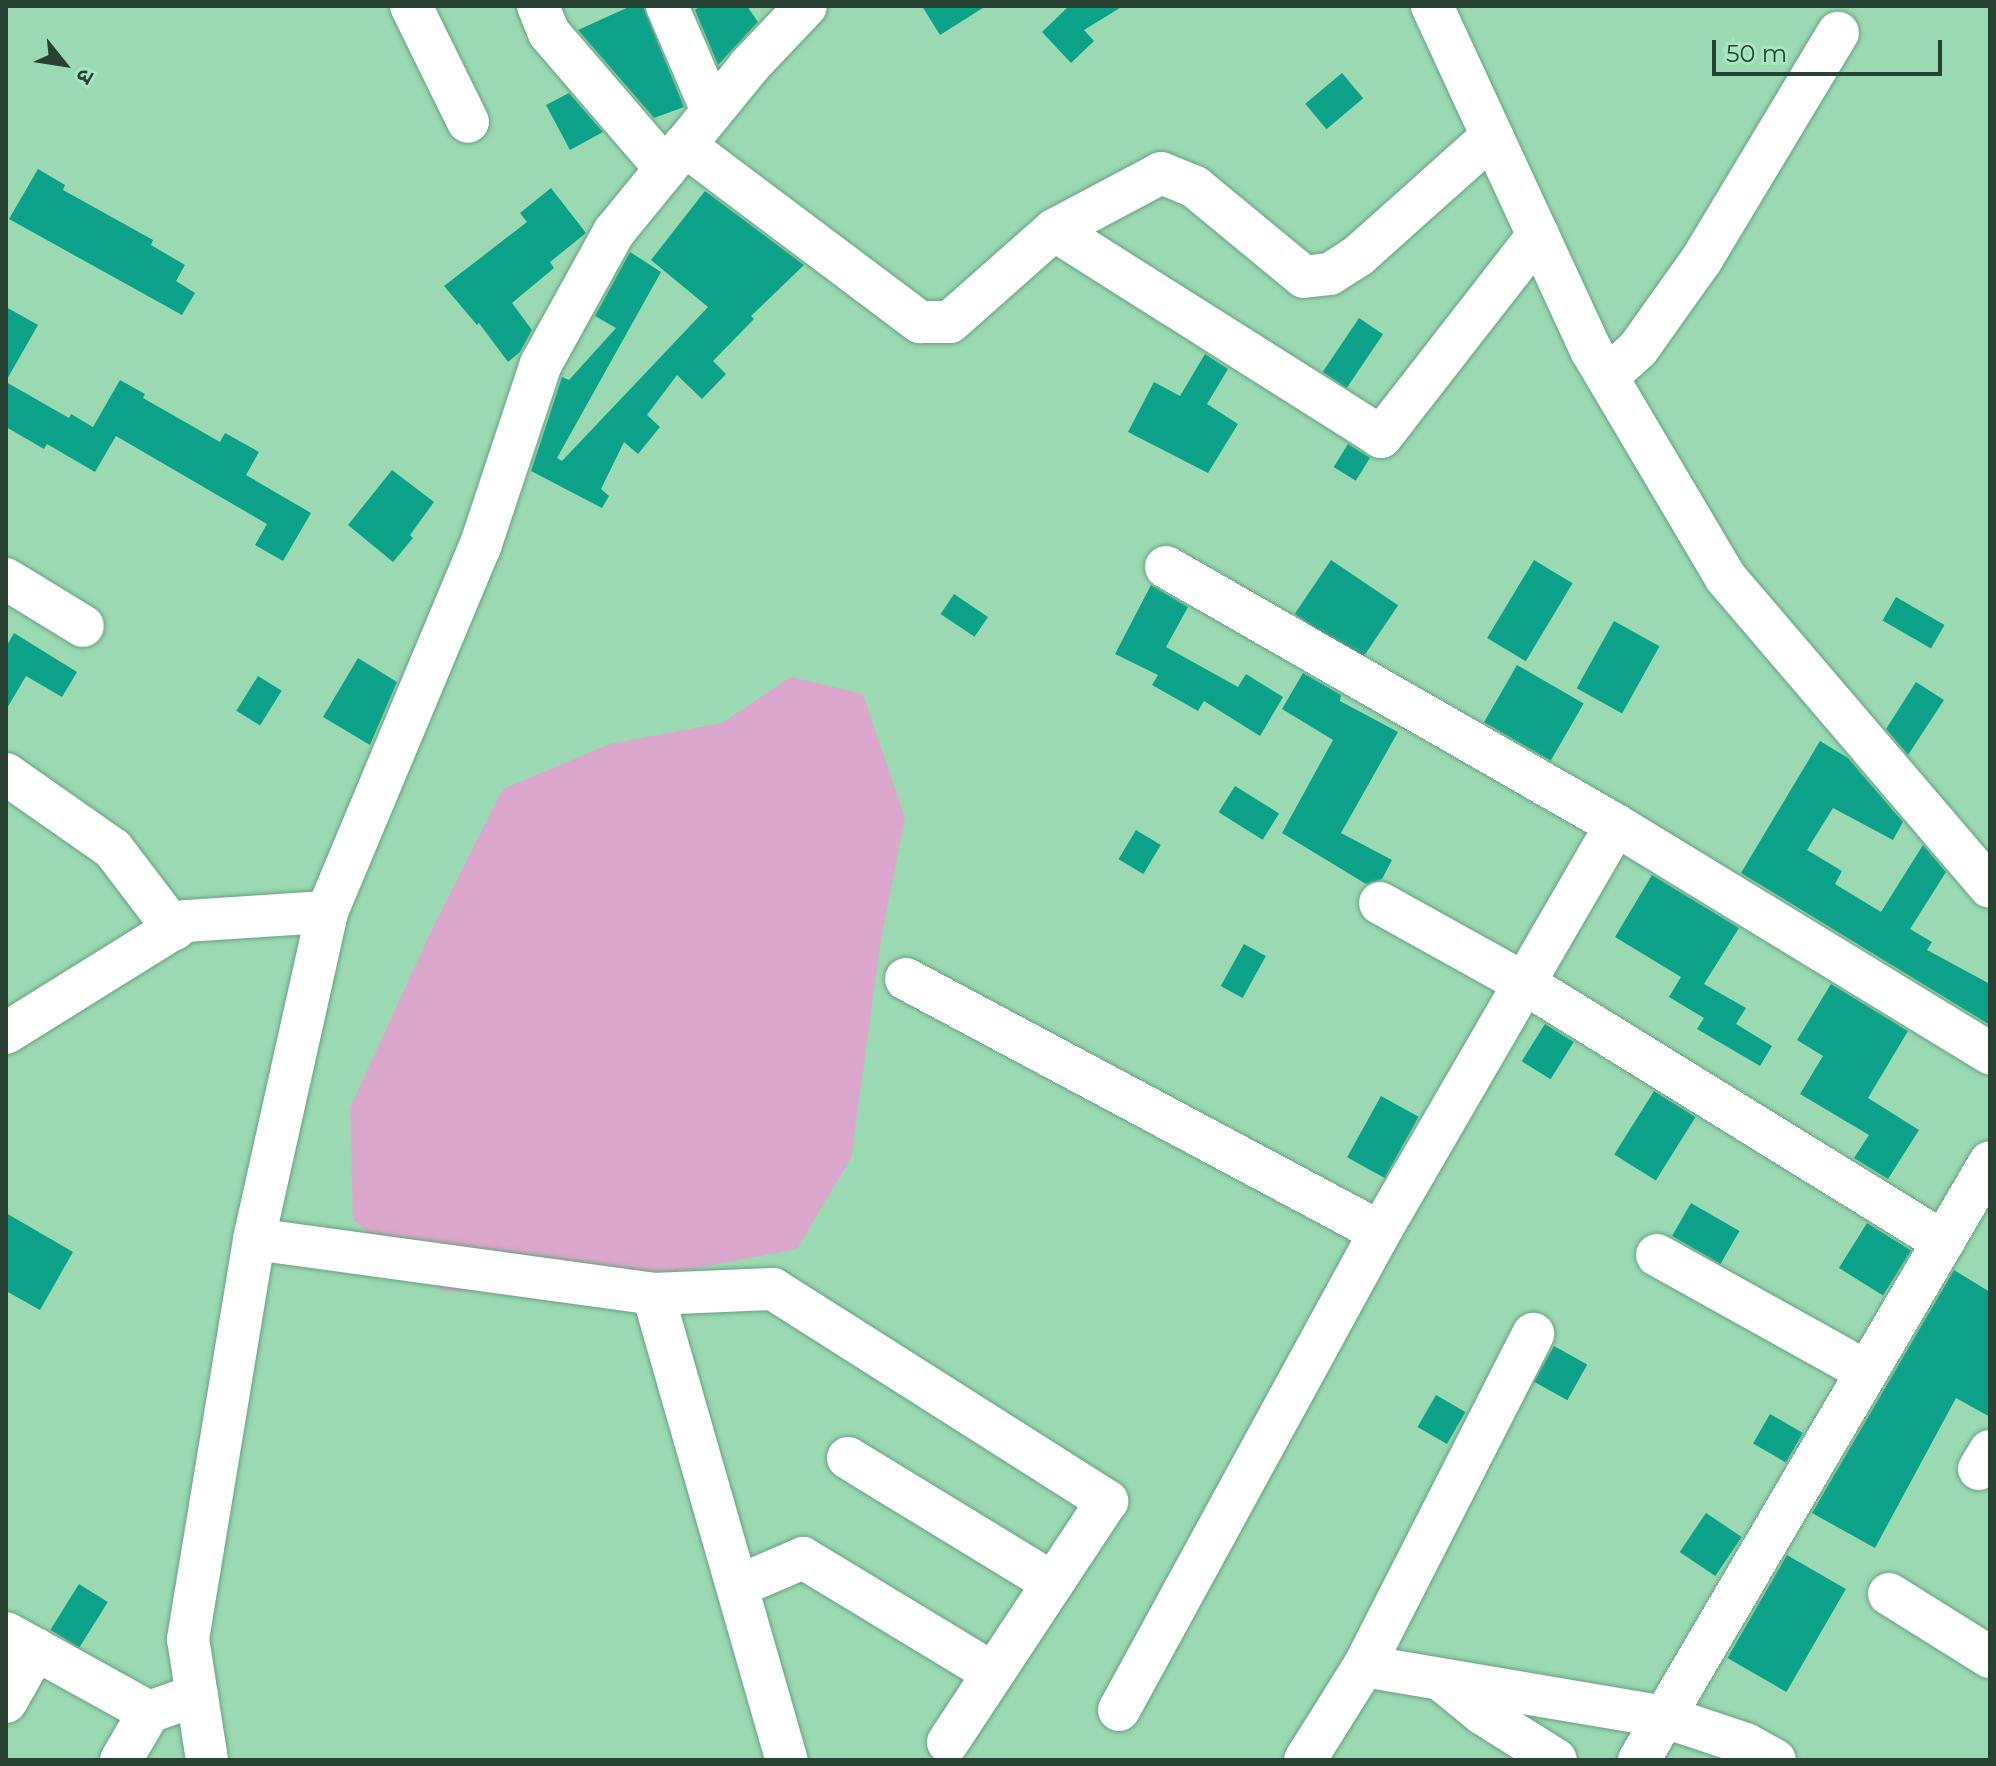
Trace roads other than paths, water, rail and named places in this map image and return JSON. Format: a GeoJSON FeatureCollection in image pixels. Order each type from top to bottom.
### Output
{"type":"FeatureCollection","features":[{"type":"Feature","properties":{"kind":"street"},"geometry":{"type":"LineString","coordinates":[[411,6],[468,122]]}},
{"type":"Feature","properties":{"kind":"street"},"geometry":{"type":"LineString","coordinates":[[538,6],[549,33],[675,157],[920,322],[950,322],[1054,230],[1161,173],[1195,187],[1304,277],[1330,274],[1358,256],[1492,136]]}},
{"type":"Feature","properties":{"kind":"street"},"geometry":{"type":"LineString","coordinates":[[667,6],[712,111]]}},
{"type":"Feature","properties":{"kind":"street"},"geometry":{"type":"LineString","coordinates":[[207,1760],[188,1639],[254,1239],[327,912],[480,547],[541,364],[614,232],[750,65],[806,6]]}},
{"type":"Feature","properties":{"kind":"street"},"geometry":{"type":"LineString","coordinates":[[1432,6],[1607,377],[1726,578],[1984,865]]}},
{"type":"Feature","properties":{"kind":"street"},"geometry":{"type":"LineString","coordinates":[[1607,377],[1638,349],[1702,259],[1838,33]]}},
{"type":"Feature","properties":{"kind":"street"},"geometry":{"type":"LineString","coordinates":[[1054,230],[1381,437],[1538,235]]}},
{"type":"Feature","properties":{"kind":"street"},"geometry":{"type":"LineString","coordinates":[[1166,567],[1616,825],[1990,1053]]}},
{"type":"Feature","properties":{"kind":"street"},"geometry":{"type":"LineString","coordinates":[[6,579],[83,626]]}},
{"type":"Feature","properties":{"kind":"street"},"geometry":{"type":"LineString","coordinates":[[6,774],[113,849],[174,929]]}},
{"type":"Feature","properties":{"kind":"street"},"geometry":{"type":"LineString","coordinates":[[1119,1710],[1380,1232],[1616,825]]}},
{"type":"Feature","properties":{"kind":"street"},"geometry":{"type":"LineString","coordinates":[[1380,903],[1524,983],[1944,1242]]}},
{"type":"Feature","properties":{"kind":"street"},"geometry":{"type":"LineString","coordinates":[[6,1033],[186,921],[327,912]]}},
{"type":"Feature","properties":{"kind":"street"},"geometry":{"type":"LineString","coordinates":[[906,979],[1380,1232]]}},
{"type":"Feature","properties":{"kind":"street"},"geometry":{"type":"LineString","coordinates":[[1639,1760],[1990,1162]]}},
{"type":"Feature","properties":{"kind":"street"},"geometry":{"type":"LineString","coordinates":[[254,1239],[653,1294],[773,1289],[1107,1501],[948,1742]]}},
{"type":"Feature","properties":{"kind":"street"},"geometry":{"type":"LineString","coordinates":[[1657,1255],[1867,1372]]}},
{"type":"Feature","properties":{"kind":"street"},"geometry":{"type":"LineString","coordinates":[[653,1294],[787,1760]]}},
{"type":"Feature","properties":{"kind":"street"},"geometry":{"type":"LineString","coordinates":[[1305,1760],[1364,1666],[1533,1334]]}},
{"type":"Feature","properties":{"kind":"street"},"geometry":{"type":"LineString","coordinates":[[848,1458],[1053,1583]]}},
{"type":"Feature","properties":{"kind":"street"},"geometry":{"type":"LineString","coordinates":[[738,1586],[803,1558],[993,1673]]}},
{"type":"Feature","properties":{"kind":"street"},"geometry":{"type":"LineString","coordinates":[[1889,1594],[1990,1657]]}},
{"type":"Feature","properties":{"kind":"street"},"geometry":{"type":"LineString","coordinates":[[6,1702],[21,1641],[149,1712]]}},
{"type":"Feature","properties":{"kind":"street"},"geometry":{"type":"LineString","coordinates":[[1364,1666],[1665,1717],[1746,1744],[1775,1760]]}},
{"type":"Feature","properties":{"kind":"street"},"geometry":{"type":"LineString","coordinates":[[1441,1679],[1483,1714],[1556,1760]]}},
{"type":"Feature","properties":{"kind":"street"},"geometry":{"type":"LineString","coordinates":[[121,1760],[149,1712],[197,1695]]}}]}
